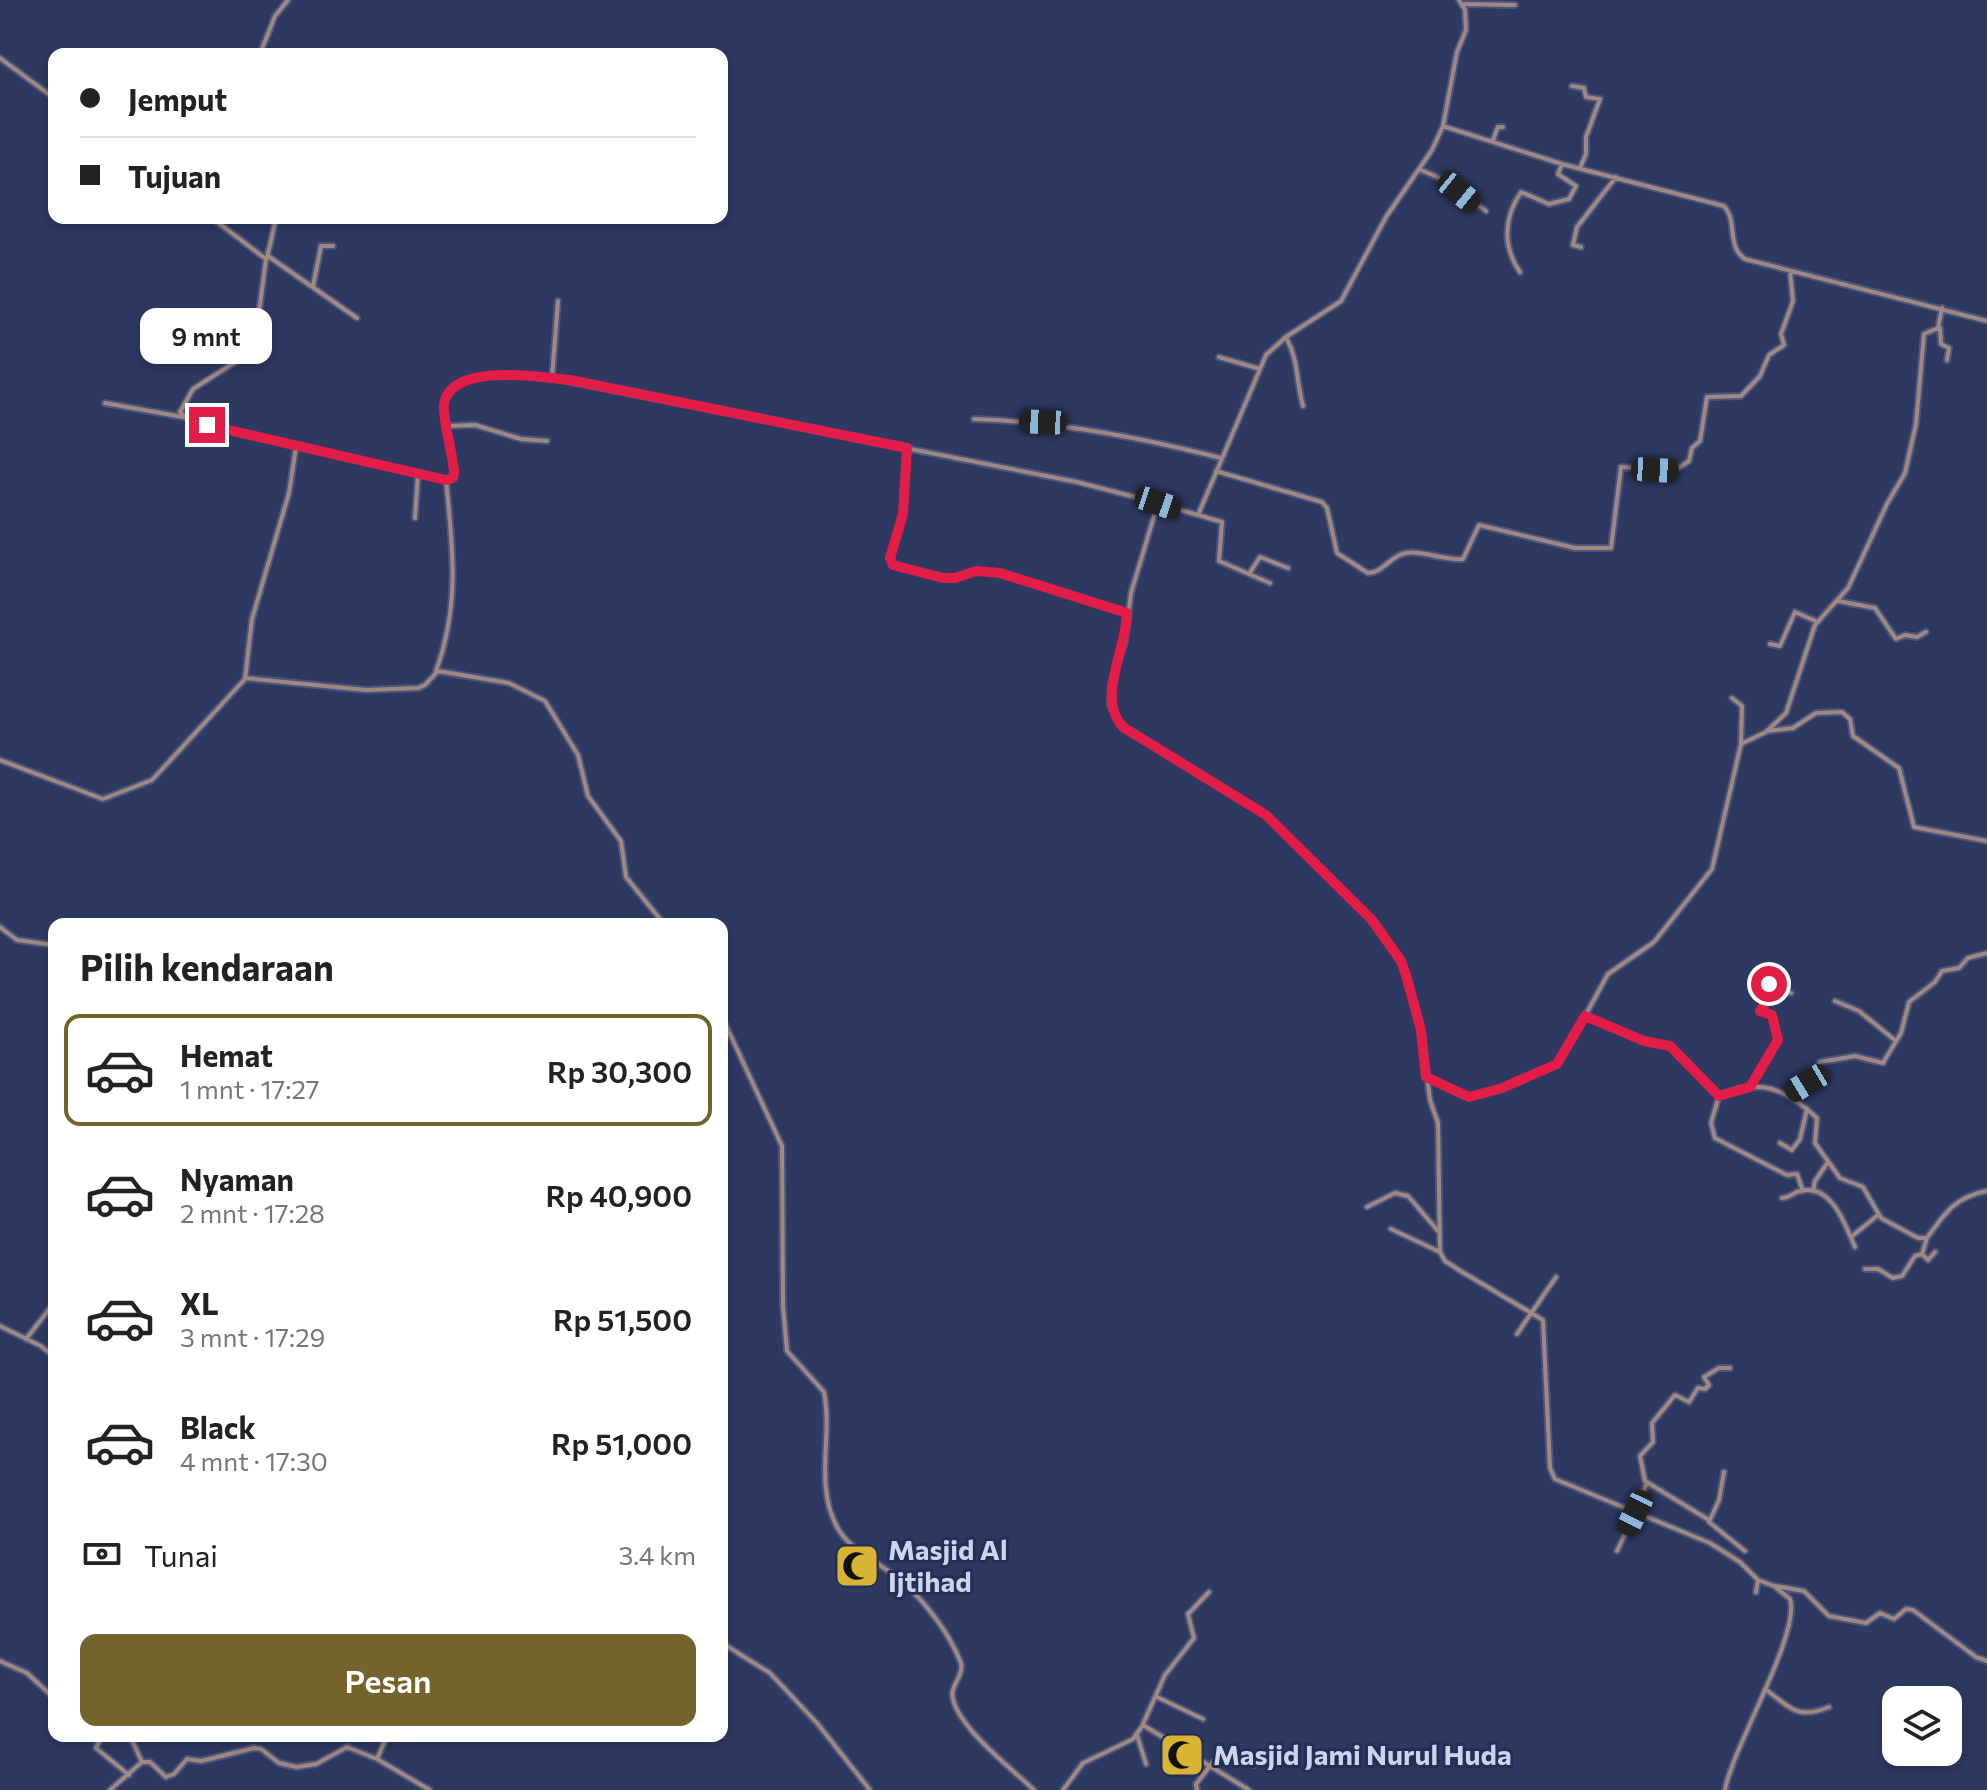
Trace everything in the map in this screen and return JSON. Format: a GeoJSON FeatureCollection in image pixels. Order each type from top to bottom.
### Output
{"type":"FeatureCollection","features":[{"type":"Feature","properties":{"kind":"street"},"geometry":{"type":"LineString","coordinates":[[262,48],[275,16],[288,0]]}},
{"type":"Feature","properties":{"kind":"street"},"geometry":{"type":"LineString","coordinates":[[1198,515],[1266,355],[1286,337],[1341,301],[1386,217],[1421,170],[1443,126],[1457,52],[1466,30],[1467,19],[1460,2],[1515,5]]}},
{"type":"Feature","properties":{"kind":"street"},"geometry":{"type":"LineString","coordinates":[[0,58],[48,94]]}},
{"type":"Feature","properties":{"kind":"street"},"geometry":{"type":"LineString","coordinates":[[1572,86],[1584,88],[1586,97],[1600,99],[1586,137],[1586,152],[1580,168]]}},
{"type":"Feature","properties":{"kind":"street"},"geometry":{"type":"LineString","coordinates":[[1443,126],[1562,164],[1724,206],[1731,218],[1739,255],[1987,321]]}},
{"type":"Feature","properties":{"kind":"street"},"geometry":{"type":"LineString","coordinates":[[1493,140],[1498,127],[1503,127]]}},
{"type":"Feature","properties":{"kind":"street"},"geometry":{"type":"LineString","coordinates":[[1529,161],[1531,153]]}},
{"type":"Feature","properties":{"kind":"street"},"geometry":{"type":"LineString","coordinates":[[1520,272],[1506,247],[1509,215],[1521,192],[1549,204],[1569,199],[1576,186],[1558,174],[1562,164]]}},
{"type":"Feature","properties":{"kind":"street"},"geometry":{"type":"LineString","coordinates":[[1421,170],[1444,180],[1486,211]]}},
{"type":"Feature","properties":{"kind":"street"},"geometry":{"type":"LineString","coordinates":[[1581,247],[1573,245],[1576,228],[1616,177]]}},
{"type":"Feature","properties":{"kind":"street"},"geometry":{"type":"LineString","coordinates":[[220,224],[357,318]]}},
{"type":"Feature","properties":{"kind":"street"},"geometry":{"type":"LineString","coordinates":[[183,417],[182,405],[193,389],[254,350],[257,344],[257,309],[275,224]]}},
{"type":"Feature","properties":{"kind":"street"},"geometry":{"type":"LineString","coordinates":[[313,287],[321,246],[333,246]]}},
{"type":"Feature","properties":{"kind":"street"},"geometry":{"type":"LineString","coordinates":[[1216,471],[1323,503],[1337,553],[1368,573],[1408,552],[1463,559],[1479,525],[1575,548],[1611,548],[1621,467],[1674,471],[1689,461],[1692,448],[1700,441],[1707,397],[1741,396],[1759,378],[1768,357],[1784,344],[1781,334],[1793,301],[1790,271]]}},
{"type":"Feature","properties":{"kind":"street"},"geometry":{"type":"LineString","coordinates":[[552,378],[558,301]]}},
{"type":"Feature","properties":{"kind":"street"},"geometry":{"type":"LineString","coordinates":[[1942,308],[1939,326],[1941,344],[1949,348],[1947,360]]}},
{"type":"Feature","properties":{"kind":"street"},"geometry":{"type":"LineString","coordinates":[[1766,732],[1790,706],[1797,675],[1818,622],[1848,588],[1874,530],[1905,473],[1916,424],[1924,334],[1939,326]]}},
{"type":"Feature","properties":{"kind":"street"},"geometry":{"type":"LineString","coordinates":[[1286,337],[1298,364],[1298,389],[1303,406]]}},
{"type":"Feature","properties":{"kind":"street"},"geometry":{"type":"LineString","coordinates":[[1219,357],[1260,369]]}},
{"type":"Feature","properties":{"kind":"street"},"geometry":{"type":"LineString","coordinates":[[105,403],[183,417],[296,447],[446,480],[453,478],[454,472],[443,406],[446,397],[470,377],[552,378],[1077,482],[1158,503],[1222,522],[1218,558],[1270,583]]}},
{"type":"Feature","properties":{"kind":"street"},"geometry":{"type":"LineString","coordinates":[[974,419],[1056,423],[1100,433],[1139,437],[1221,458]]}},
{"type":"Feature","properties":{"kind":"street"},"geometry":{"type":"LineString","coordinates":[[448,426],[475,425],[521,439],[547,441]]}},
{"type":"Feature","properties":{"kind":"street"},"geometry":{"type":"LineString","coordinates":[[0,760],[105,799],[152,780],[245,678],[252,619],[289,494],[296,447]]}},
{"type":"Feature","properties":{"kind":"street"},"geometry":{"type":"LineString","coordinates":[[907,448],[903,514],[890,558],[893,565],[943,578],[955,578],[976,571],[1000,573],[1127,613]]}},
{"type":"Feature","properties":{"kind":"street"},"geometry":{"type":"LineString","coordinates":[[415,518],[418,474]]}},
{"type":"Feature","properties":{"kind":"street"},"geometry":{"type":"LineString","coordinates":[[245,678],[366,690],[425,685],[436,671],[449,633],[452,610],[446,480]]}},
{"type":"Feature","properties":{"kind":"street"},"geometry":{"type":"LineString","coordinates":[[1158,503],[1127,613],[1125,641],[1111,685],[1110,705],[1115,718],[1123,727],[1266,815],[1372,920],[1401,961],[1421,1030],[1426,1077],[1440,1138],[1440,1252],[1445,1261],[1531,1311],[1545,1326],[1552,1473],[1564,1484],[1710,1543],[1740,1562],[1758,1580],[1804,1591],[1829,1616],[1866,1623],[1880,1613],[1894,1619],[1906,1609],[1913,1610],[1976,1657],[1987,1661]]}},
{"type":"Feature","properties":{"kind":"street"},"geometry":{"type":"LineString","coordinates":[[1249,574],[1260,557],[1288,568]]}},
{"type":"Feature","properties":{"kind":"street"},"geometry":{"type":"LineString","coordinates":[[1838,601],[1876,609],[1896,639],[1905,635],[1917,637],[1926,632]]}},
{"type":"Feature","properties":{"kind":"street"},"geometry":{"type":"LineString","coordinates":[[1770,644],[1780,646],[1795,612],[1818,622]]}},
{"type":"Feature","properties":{"kind":"street"},"geometry":{"type":"LineString","coordinates":[[436,671],[509,683],[545,701],[578,755],[588,796],[621,841],[626,877],[659,918]]}},
{"type":"Feature","properties":{"kind":"street"},"geometry":{"type":"LineString","coordinates":[[1426,1077],[1469,1097],[1502,1088],[1557,1064],[1608,974],[1654,942],[1712,869],[1741,744],[1742,706],[1732,698]]}},
{"type":"Feature","properties":{"kind":"street"},"geometry":{"type":"LineString","coordinates":[[1741,744],[1766,732],[1793,728],[1816,713],[1842,712],[1850,719],[1853,736],[1899,768],[1914,827],[1987,841]]}},
{"type":"Feature","properties":{"kind":"street"},"geometry":{"type":"LineString","coordinates":[[0,927],[17,940],[48,944]]}},
{"type":"Feature","properties":{"kind":"street"},"geometry":{"type":"LineString","coordinates":[[1789,1094],[1809,1081],[1820,1062],[1855,1056],[1882,1064],[1896,1041],[1910,1000],[1935,982],[1942,971],[1959,968],[1968,958],[1987,953]]}},
{"type":"Feature","properties":{"kind":"street"},"geometry":{"type":"LineString","coordinates":[[1774,970],[1762,978],[1791,993]]}},
{"type":"Feature","properties":{"kind":"street"},"geometry":{"type":"LineString","coordinates":[[1750,1087],[1778,1040],[1772,1015],[1760,1011],[1775,987]]}},
{"type":"Feature","properties":{"kind":"street"},"geometry":{"type":"LineString","coordinates":[[1835,1001],[1859,1011],[1896,1041]]}},
{"type":"Feature","properties":{"kind":"street"},"geometry":{"type":"LineString","coordinates":[[1585,1016],[1644,1041],[1670,1046],[1719,1096]]}},
{"type":"Feature","properties":{"kind":"street"},"geometry":{"type":"LineString","coordinates":[[728,1030],[782,1146],[783,1291],[787,1351],[824,1392],[824,1478],[836,1525],[854,1547],[898,1578],[926,1604],[961,1663],[962,1673],[952,1693],[954,1702],[974,1732],[1034,1790]]}},
{"type":"Feature","properties":{"kind":"street"},"geometry":{"type":"LineString","coordinates":[[1719,1096],[1750,1087],[1789,1094],[1818,1120],[1815,1143],[1840,1178],[1863,1187],[1878,1215],[1918,1238],[1927,1238]]}},
{"type":"Feature","properties":{"kind":"street"},"geometry":{"type":"LineString","coordinates":[[1719,1096],[1711,1123],[1715,1138],[1787,1175],[1797,1174],[1803,1191]]}},
{"type":"Feature","properties":{"kind":"street"},"geometry":{"type":"LineString","coordinates":[[1780,1143],[1792,1150],[1800,1139],[1807,1109]]}},
{"type":"Feature","properties":{"kind":"street"},"geometry":{"type":"LineString","coordinates":[[1813,1192],[1814,1183],[1828,1162]]}},
{"type":"Feature","properties":{"kind":"street"},"geometry":{"type":"LineString","coordinates":[[1782,1198],[1803,1191],[1823,1194],[1833,1204],[1855,1247]]}},
{"type":"Feature","properties":{"kind":"street"},"geometry":{"type":"LineString","coordinates":[[1922,1254],[1927,1238],[1946,1210],[1962,1198],[1987,1191]]}},
{"type":"Feature","properties":{"kind":"street"},"geometry":{"type":"LineString","coordinates":[[1367,1207],[1395,1193],[1408,1196],[1439,1232]]}},
{"type":"Feature","properties":{"kind":"street"},"geometry":{"type":"LineString","coordinates":[[1851,1237],[1878,1215]]}},
{"type":"Feature","properties":{"kind":"street"},"geometry":{"type":"LineString","coordinates":[[1391,1229],[1440,1252]]}},
{"type":"Feature","properties":{"kind":"street"},"geometry":{"type":"LineString","coordinates":[[1922,1254],[1928,1260],[1935,1252]]}},
{"type":"Feature","properties":{"kind":"street"},"geometry":{"type":"LineString","coordinates":[[1865,1269],[1878,1269],[1891,1277],[1899,1277],[1915,1256],[1922,1254]]}},
{"type":"Feature","properties":{"kind":"street"},"geometry":{"type":"LineString","coordinates":[[1517,1334],[1556,1277]]}},
{"type":"Feature","properties":{"kind":"street"},"geometry":{"type":"LineString","coordinates":[[26,1339],[48,1311]]}},
{"type":"Feature","properties":{"kind":"street"},"geometry":{"type":"LineString","coordinates":[[0,1326],[48,1353]]}},
{"type":"Feature","properties":{"kind":"street"},"geometry":{"type":"LineString","coordinates":[[1730,1368],[1719,1368],[1704,1377],[1709,1385],[1705,1389],[1698,1388],[1689,1402],[1675,1395],[1655,1417],[1651,1427],[1653,1442],[1640,1456],[1640,1469],[1647,1483],[1709,1520],[1745,1551]]}},
{"type":"Feature","properties":{"kind":"street"},"geometry":{"type":"LineString","coordinates":[[1709,1520],[1719,1500],[1724,1472]]}},
{"type":"Feature","properties":{"kind":"street"},"geometry":{"type":"LineString","coordinates":[[1617,1551],[1647,1483]]}},
{"type":"Feature","properties":{"kind":"street"},"geometry":{"type":"LineString","coordinates":[[1756,1592],[1758,1580]]}},
{"type":"Feature","properties":{"kind":"street"},"geometry":{"type":"LineString","coordinates":[[1725,1790],[1792,1612],[1787,1596],[1774,1586]]}},
{"type":"Feature","properties":{"kind":"street"},"geometry":{"type":"LineString","coordinates":[[1063,1790],[1089,1758],[1137,1735],[1165,1675],[1195,1635],[1188,1614],[1209,1592]]}},
{"type":"Feature","properties":{"kind":"street"},"geometry":{"type":"LineString","coordinates":[[728,1647],[770,1673],[817,1723],[870,1790]]}},
{"type":"Feature","properties":{"kind":"street"},"geometry":{"type":"LineString","coordinates":[[0,1661],[29,1674],[48,1692]]}},
{"type":"Feature","properties":{"kind":"street"},"geometry":{"type":"LineString","coordinates":[[1764,1688],[1800,1714],[1812,1714],[1829,1707]]}},
{"type":"Feature","properties":{"kind":"street"},"geometry":{"type":"LineString","coordinates":[[1157,1697],[1203,1719]]}},
{"type":"Feature","properties":{"kind":"street"},"geometry":{"type":"LineString","coordinates":[[1143,1725],[1249,1790]]}},
{"type":"Feature","properties":{"kind":"street"},"geometry":{"type":"LineString","coordinates":[[1137,1735],[1146,1764]]}},
{"type":"Feature","properties":{"kind":"street"},"geometry":{"type":"LineString","coordinates":[[99,1742],[96,1748],[129,1775]]}},
{"type":"Feature","properties":{"kind":"street"},"geometry":{"type":"LineString","coordinates":[[133,1742],[142,1762]]}},
{"type":"Feature","properties":{"kind":"street"},"geometry":{"type":"LineString","coordinates":[[377,1759],[384,1742]]}},
{"type":"Feature","properties":{"kind":"street"},"geometry":{"type":"LineString","coordinates":[[110,1790],[142,1762],[150,1762],[166,1777],[174,1774],[187,1759],[201,1761],[254,1748],[286,1766],[316,1764],[347,1747],[377,1759],[430,1790]]}},
{"type":"Feature","properties":{"kind":"street"},"geometry":{"type":"LineString","coordinates":[[1197,1790],[1194,1786],[1208,1766],[1222,1759],[1255,1765]]}},
{"type":"Feature","properties":{"kind":"place","name":"Masjid Al Ijtihad"},"geometry":{"type":"Point","coordinates":[857,1566]}},
{"type":"Feature","properties":{"kind":"place","name":"Masjid Jami Nurul Huda"},"geometry":{"type":"Point","coordinates":[1182,1755]}},
{"type":"Feature","properties":{"kind":"route"},"geometry":{"type":"LineString","coordinates":[[207,425],[446,480],[453,478],[454,472],[451,439],[443,406],[446,397],[470,377],[527,376],[570,380],[907,448],[903,514],[890,558],[893,565],[943,578],[955,578],[976,571],[1000,573],[1073,593],[1127,613],[1123,650],[1111,685],[1110,705],[1115,718],[1123,727],[1266,815],[1372,920],[1401,961],[1406,975],[1421,1030],[1426,1077],[1469,1097],[1502,1088],[1557,1064],[1585,1016],[1644,1041],[1670,1046],[1719,1096],[1750,1087],[1753,1078],[1765,1067],[1768,1055],[1778,1040],[1772,1015],[1760,1011],[1775,988],[1769,984]]}}]}
